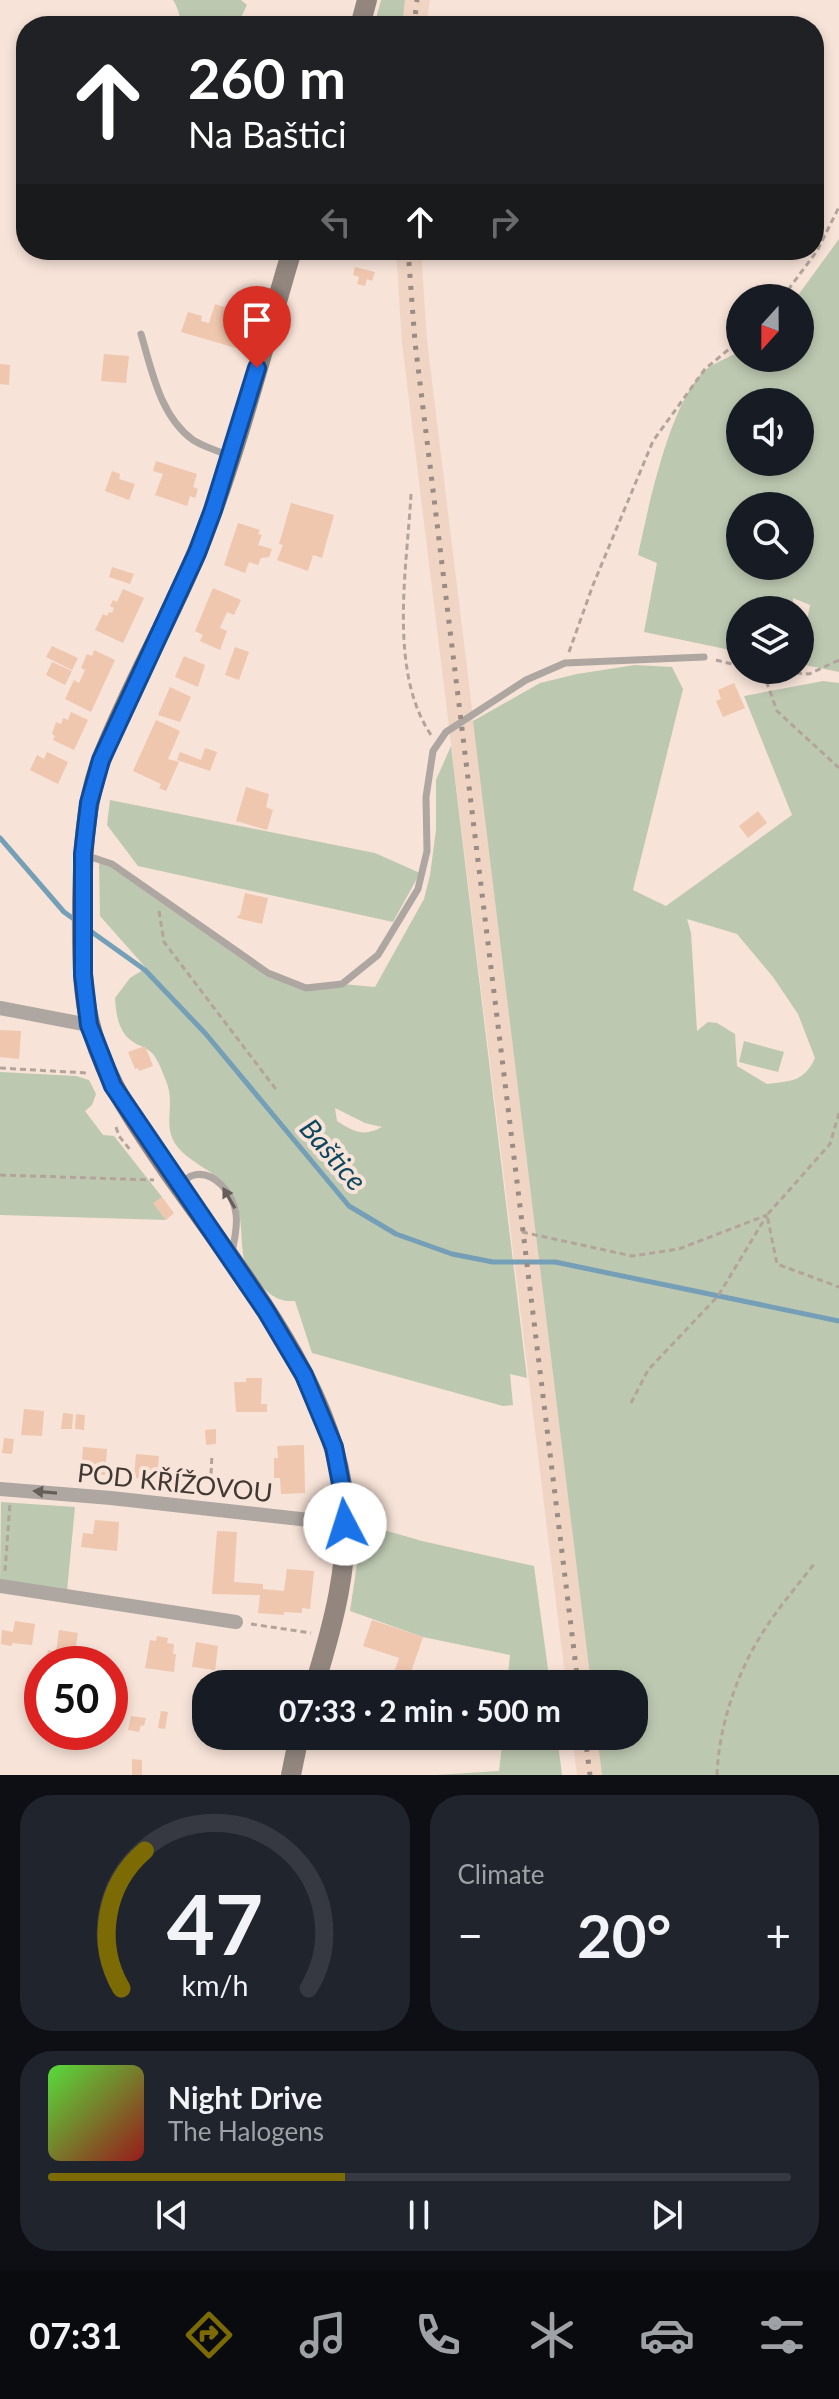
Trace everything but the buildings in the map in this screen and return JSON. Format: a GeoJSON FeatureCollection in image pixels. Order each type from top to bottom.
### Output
{"type":"FeatureCollection","features":[{"type":"Feature","properties":{"kind":"main road"},"geometry":{"type":"LineString","coordinates":[[289,260],[230,456],[197,553],[101,760],[89,803],[83,854],[82,935],[89,1025],[107,1074],[123,1103],[266,1311],[304,1375],[334,1447],[344,1500],[343,1558],[337,1606],[319,1670]]}},
{"type":"Feature","properties":{"kind":"main road"},"geometry":{"type":"LineString","coordinates":[[291,1775],[296,1750]]}},
{"type":"Feature","properties":{"kind":"street"},"geometry":{"type":"LineString","coordinates":[[0,1008],[89,1025]]}},
{"type":"Feature","properties":{"kind":"street","name":"POD KŘÍŽOVOU"},"geometry":{"type":"LineString","coordinates":[[6,1489],[345,1524]]}},
{"type":"Feature","properties":{"kind":"street"},"geometry":{"type":"LineString","coordinates":[[2,1586],[236,1622]]}},
{"type":"Feature","properties":{"kind":"lane"},"geometry":{"type":"LineString","coordinates":[[141,334],[170,417],[194,440],[230,456]]}},
{"type":"Feature","properties":{"kind":"lane"},"geometry":{"type":"LineString","coordinates":[[83,854],[112,864],[268,973],[306,988],[342,984],[378,955],[418,889],[427,851],[426,797],[433,751],[446,732],[526,680],[565,663],[704,657]]}},
{"type":"Feature","properties":{"kind":"lane"},"geometry":{"type":"LineString","coordinates":[[179,1185],[192,1176],[204,1175],[225,1188],[236,1210],[237,1225],[230,1259]]}},
{"type":"Feature","properties":{"kind":"path"},"geometry":{"type":"LineString","coordinates":[[824,237],[839,207]]}},
{"type":"Feature","properties":{"kind":"path"},"geometry":{"type":"LineString","coordinates":[[792,284],[810,260]]}},
{"type":"Feature","properties":{"kind":"path"},"geometry":{"type":"LineString","coordinates":[[565,663],[593,585],[653,441],[705,369],[726,352]]}},
{"type":"Feature","properties":{"kind":"path"},"geometry":{"type":"LineString","coordinates":[[411,494],[404,622],[409,680],[420,719],[437,745]]}},
{"type":"Feature","properties":{"kind":"path"},"geometry":{"type":"LineString","coordinates":[[704,657],[726,662]]}},
{"type":"Feature","properties":{"kind":"path"},"geometry":{"type":"LineString","coordinates":[[814,672],[839,660]]}},
{"type":"Feature","properties":{"kind":"path"},"geometry":{"type":"LineString","coordinates":[[767,684],[777,711],[839,768]]}},
{"type":"Feature","properties":{"kind":"path"},"geometry":{"type":"LineString","coordinates":[[158,897],[164,942],[278,1092]]}},
{"type":"Feature","properties":{"kind":"path"},"geometry":{"type":"LineString","coordinates":[[0,1068],[107,1074]]}},
{"type":"Feature","properties":{"kind":"path"},"geometry":{"type":"LineString","coordinates":[[631,1403],[648,1370],[718,1296],[767,1215],[830,1144],[839,1113]]}},
{"type":"Feature","properties":{"kind":"path"},"geometry":{"type":"LineString","coordinates":[[0,1175],[154,1180]]}},
{"type":"Feature","properties":{"kind":"path"},"geometry":{"type":"LineString","coordinates":[[522,1232],[632,1256],[679,1249],[767,1215]]}},
{"type":"Feature","properties":{"kind":"path"},"geometry":{"type":"LineString","coordinates":[[767,1215],[777,1264],[839,1287]]}},
{"type":"Feature","properties":{"kind":"path"},"geometry":{"type":"LineString","coordinates":[[209,1509],[212,1454]]}},
{"type":"Feature","properties":{"kind":"path"},"geometry":{"type":"LineString","coordinates":[[2,1586],[6,1489]]}},
{"type":"Feature","properties":{"kind":"path"},"geometry":{"type":"LineString","coordinates":[[717,1775],[727,1715],[742,1672],[768,1624],[814,1564]]}},
{"type":"Feature","properties":{"kind":"path"},"geometry":{"type":"LineString","coordinates":[[236,1622],[321,1634]]}},
{"type":"Feature","properties":{"kind":"shaded area"},"geometry":{"type":"Polygon","coordinates":[[[405,0],[430,0],[428,16],[403,16],[405,0]]]}},
{"type":"Feature","properties":{"kind":"shaded area"},"geometry":{"type":"Polygon","coordinates":[[[397,260],[422,260],[427,340],[589,1670],[564,1670],[402,343],[397,260]]]}},
{"type":"Feature","properties":{"kind":"shaded area"},"geometry":{"type":"Polygon","coordinates":[[[574,1750],[599,1750],[602,1775],[577,1775],[574,1750]]]}},
{"type":"Feature","properties":{"kind":"green space"},"geometry":{"type":"Polygon","coordinates":[[[173,0],[241,0],[247,5],[242,16],[180,16],[173,0]]]}},
{"type":"Feature","properties":{"kind":"green space"},"geometry":{"type":"Polygon","coordinates":[[[381,0],[405,0],[403,16],[377,16],[381,0]]]}},
{"type":"Feature","properties":{"kind":"green space"},"geometry":{"type":"Polygon","coordinates":[[[839,239],[839,672],[814,667],[814,596],[726,596],[726,649],[644,632],[657,563],[638,555],[661,459],[690,389],[702,373],[726,358],[726,372],[814,372],[814,284],[806,284],[839,239]]]}},
{"type":"Feature","properties":{"kind":"green space"},"geometry":{"type":"Polygon","coordinates":[[[635,665],[672,667],[683,689],[633,890],[666,906],[792,815],[744,696],[823,681],[839,683],[839,1775],[602,1775],[599,1750],[648,1750],[648,1670],[589,1670],[473,721],[540,683],[635,665]],[[687,919],[691,933],[697,1031],[708,1022],[717,1023],[735,1034],[737,1066],[767,1084],[796,1079],[806,1072],[815,1058],[798,1014],[773,977],[737,934],[687,919]]]}},
{"type":"Feature","properties":{"kind":"green space"},"geometry":{"type":"Polygon","coordinates":[[[451,746],[527,1378],[510,1374],[513,1405],[503,1406],[312,1353],[295,1301],[273,1296],[248,1268],[243,1253],[239,1212],[231,1192],[219,1179],[182,1152],[172,1137],[169,1090],[160,1067],[151,1052],[127,1037],[116,1010],[115,998],[130,978],[146,968],[100,916],[99,860],[112,864],[268,973],[306,988],[342,984],[375,987],[424,899],[436,830],[436,780],[451,746]],[[335,1108],[337,1121],[354,1130],[370,1132],[382,1127],[365,1123],[335,1108]]]}},
{"type":"Feature","properties":{"kind":"green space"},"geometry":{"type":"Polygon","coordinates":[[[110,800],[375,853],[420,873],[393,922],[138,866],[107,825],[110,800]]]}},
{"type":"Feature","properties":{"kind":"green space"},"geometry":{"type":"Polygon","coordinates":[[[744,1041],[784,1052],[778,1072],[739,1062],[744,1041]]]}},
{"type":"Feature","properties":{"kind":"green space"},"geometry":{"type":"Polygon","coordinates":[[[0,1072],[76,1076],[89,1080],[96,1094],[92,1105],[85,1111],[103,1135],[114,1136],[162,1197],[154,1204],[166,1220],[0,1215],[0,1072]]]}},
{"type":"Feature","properties":{"kind":"green space"},"geometry":{"type":"Polygon","coordinates":[[[1,1502],[75,1507],[67,1591],[0,1583],[1,1502]]]}},
{"type":"Feature","properties":{"kind":"green space"},"geometry":{"type":"Polygon","coordinates":[[[363,1524],[422,1541],[534,1566],[548,1670],[508,1670],[510,1655],[423,1637],[350,1611],[363,1524]]]}},
{"type":"Feature","properties":{"kind":"green space"},"geometry":{"type":"Polygon","coordinates":[[[501,1750],[559,1750],[562,1775],[436,1775],[499,1771],[501,1750]]]}},
{"type":"Feature","properties":{"kind":"waterway","name":"Baštice"},"geometry":{"type":"LineString","coordinates":[[0,838],[64,912],[78,922]]}},
{"type":"Feature","properties":{"kind":"waterway","name":"Baštice"},"geometry":{"type":"LineString","coordinates":[[89,930],[145,970],[205,1033],[349,1206],[396,1234],[452,1254],[493,1262],[555,1262],[839,1321]]}},
{"type":"Feature","properties":{"kind":"railway"},"geometry":{"type":"LineString","coordinates":[[415,16],[417,0]]}},
{"type":"Feature","properties":{"kind":"railway"},"geometry":{"type":"LineString","coordinates":[[409,260],[415,342],[576,1670]]}},
{"type":"Feature","properties":{"kind":"railway"},"geometry":{"type":"LineString","coordinates":[[587,1750],[590,1775]]}},
{"type":"Feature","properties":{"kind":"route"},"geometry":{"type":"LineString","coordinates":[[257,368],[197,553],[101,760],[89,803],[83,854],[83,975],[89,1025],[113,1086],[266,1311],[304,1375],[334,1447],[344,1500],[345,1524]]}}]}
